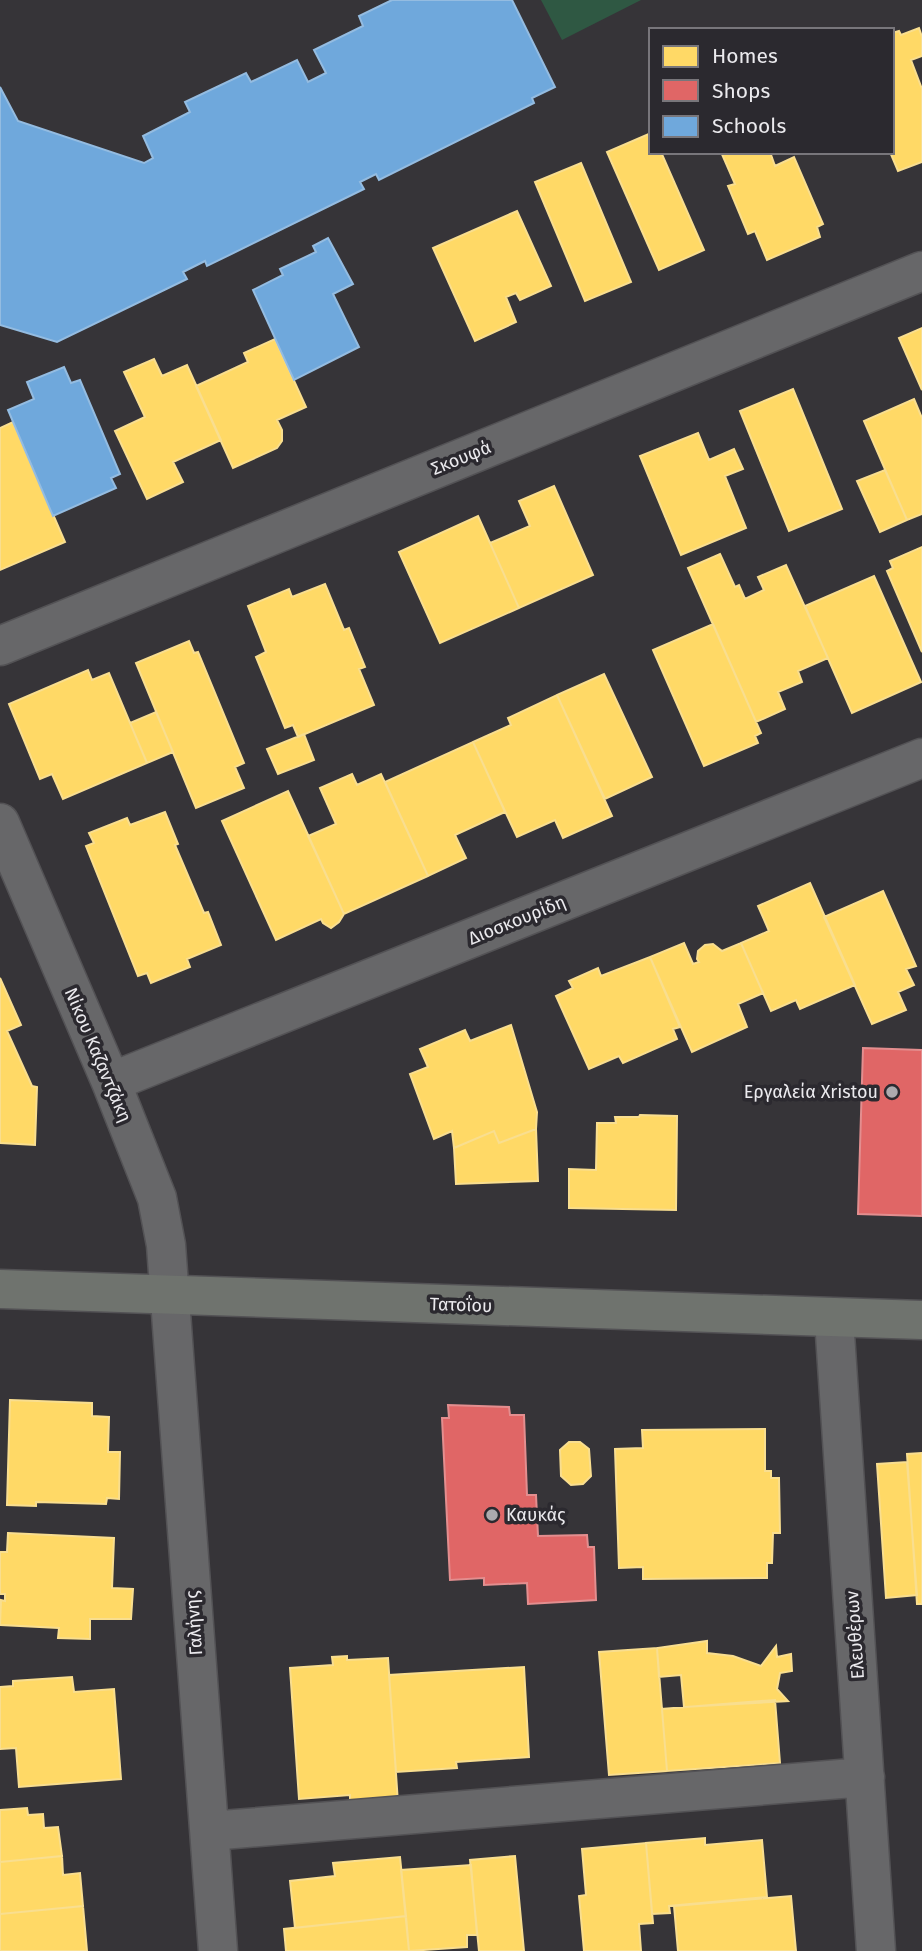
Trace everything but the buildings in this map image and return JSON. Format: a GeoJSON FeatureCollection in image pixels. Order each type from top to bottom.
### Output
{"type":"FeatureCollection","features":[{"type":"Feature","properties":{"kind":"main road","name":"Τατοΐου"},"geometry":{"type":"LineString","coordinates":[[0,1289],[922,1321]]}},
{"type":"Feature","properties":{"kind":"street","name":"Σκουφά"},"geometry":{"type":"LineString","coordinates":[[0,646],[922,271]]}},
{"type":"Feature","properties":{"kind":"street","name":"Διοσκουρίδη"},"geometry":{"type":"LineString","coordinates":[[111,1082],[922,758]]}},
{"type":"Feature","properties":{"kind":"street","name":"Νίκου Καζαντζάκη"},"geometry":{"type":"LineString","coordinates":[[0,822],[111,1082],[157,1198],[166,1245],[169,1294]]}},
{"type":"Feature","properties":{"kind":"street","name":"Γαλήνης"},"geometry":{"type":"LineString","coordinates":[[169,1294],[218,1951]]}},
{"type":"Feature","properties":{"kind":"street","name":"Ελευθέρων"},"geometry":{"type":"LineString","coordinates":[[834,1319],[876,1951]]}},
{"type":"Feature","properties":{"kind":"street"},"geometry":{"type":"LineString","coordinates":[[210,1831],[864,1777]]}},
{"type":"Feature","properties":{"kind":"green space"},"geometry":{"type":"Polygon","coordinates":[[[541,0],[641,0],[562,40],[541,0]]]}},
{"type":"Feature","properties":{"kind":"place","name":"Εργαλεία Xristou"},"geometry":{"type":"Point","coordinates":[892,1092]}},
{"type":"Feature","properties":{"kind":"place","name":"Καυκάς"},"geometry":{"type":"Point","coordinates":[492,1515]}}]}
